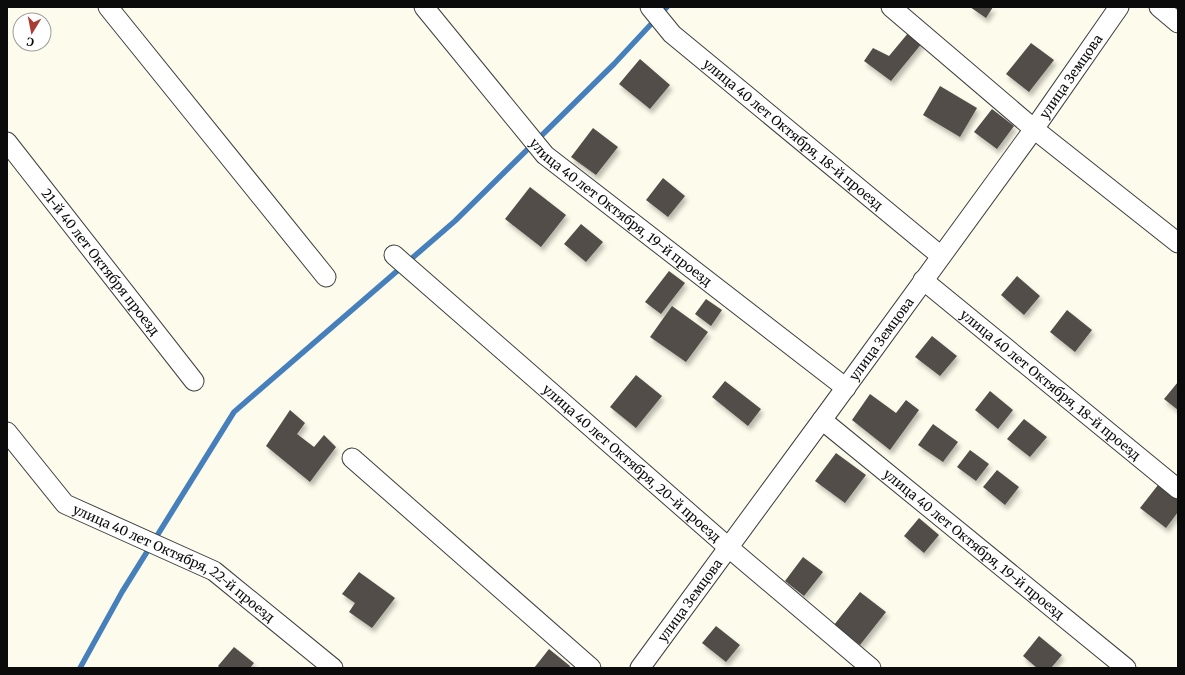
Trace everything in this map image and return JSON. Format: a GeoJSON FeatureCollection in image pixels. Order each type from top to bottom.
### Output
{"type":"FeatureCollection","features":[{"type":"Feature","properties":{"kind":"street"},"geometry":{"type":"LineString","coordinates":[[108,7],[326,277]]}},
{"type":"Feature","properties":{"kind":"street","name":"улица 40 лет Октября, 19-й проезд"},"geometry":{"type":"LineString","coordinates":[[424,7],[545,155],[846,388]]}},
{"type":"Feature","properties":{"kind":"street","name":"улица 40 лет Октября, 18-й проезд"},"geometry":{"type":"LineString","coordinates":[[650,7],[672,34],[941,256]]}},
{"type":"Feature","properties":{"kind":"street"},"geometry":{"type":"LineString","coordinates":[[891,7],[1034,129],[1178,243]]}},
{"type":"Feature","properties":{"kind":"street","name":"улица Земцова"},"geometry":{"type":"LineString","coordinates":[[640,668],[1034,129],[1119,7]]}},
{"type":"Feature","properties":{"kind":"street"},"geometry":{"type":"LineString","coordinates":[[1159,7],[1178,23]]}},
{"type":"Feature","properties":{"kind":"street","name":"21-й 40 лет Октября проезд"},"geometry":{"type":"LineString","coordinates":[[7,142],[194,381]]}},
{"type":"Feature","properties":{"kind":"street","name":"улица 40 лет Октября, 20-й проезд"},"geometry":{"type":"LineString","coordinates":[[394,255],[728,547],[871,668]]}},
{"type":"Feature","properties":{"kind":"street","name":"улица 40 лет Октября, 18-й проезд"},"geometry":{"type":"LineString","coordinates":[[923,280],[1178,489]]}},
{"type":"Feature","properties":{"kind":"street","name":"улица 40 лет Октября, 19-й проезд"},"geometry":{"type":"LineString","coordinates":[[822,420],[1126,668]]}},
{"type":"Feature","properties":{"kind":"street","name":"улица 40 лет Октября, 22-й проезд"},"geometry":{"type":"LineString","coordinates":[[7,432],[65,504],[214,571],[333,668]]}},
{"type":"Feature","properties":{"kind":"street"},"geometry":{"type":"LineString","coordinates":[[352,458],[591,668]]}},
{"type":"Feature","properties":{"kind":"building"},"geometry":{"type":"Polygon","coordinates":[[[970,7],[993,7],[986,18],[970,7]]]}},
{"type":"Feature","properties":{"kind":"building"},"geometry":{"type":"Polygon","coordinates":[[[909,32],[923,42],[891,81],[864,61],[873,48],[889,56],[909,32]]]}},
{"type":"Feature","properties":{"kind":"building"},"geometry":{"type":"Polygon","coordinates":[[[1031,43],[1054,60],[1029,92],[1006,74],[1031,43]]]}},
{"type":"Feature","properties":{"kind":"building"},"geometry":{"type":"Polygon","coordinates":[[[640,59],[670,85],[650,109],[619,84],[640,59]]]}},
{"type":"Feature","properties":{"kind":"building"},"geometry":{"type":"Polygon","coordinates":[[[940,86],[977,108],[960,137],[923,115],[940,86]]]}},
{"type":"Feature","properties":{"kind":"building"},"geometry":{"type":"Polygon","coordinates":[[[992,109],[1014,126],[997,149],[974,132],[992,109]]]}},
{"type":"Feature","properties":{"kind":"building"},"geometry":{"type":"Polygon","coordinates":[[[593,128],[618,147],[596,175],[571,157],[593,128]]]}},
{"type":"Feature","properties":{"kind":"building"},"geometry":{"type":"Polygon","coordinates":[[[663,178],[685,196],[668,217],[646,200],[663,178]]]}},
{"type":"Feature","properties":{"kind":"building"},"geometry":{"type":"Polygon","coordinates":[[[530,187],[566,215],[541,247],[505,219],[530,187]]]}},
{"type":"Feature","properties":{"kind":"building"},"geometry":{"type":"Polygon","coordinates":[[[581,224],[603,242],[586,262],[564,244],[581,224]]]}},
{"type":"Feature","properties":{"kind":"building"},"geometry":{"type":"Polygon","coordinates":[[[669,271],[685,283],[661,314],[645,302],[669,271]]]}},
{"type":"Feature","properties":{"kind":"building"},"geometry":{"type":"Polygon","coordinates":[[[1017,276],[1040,296],[1024,315],[1001,295],[1017,276]]]}},
{"type":"Feature","properties":{"kind":"building"},"geometry":{"type":"Polygon","coordinates":[[[706,299],[722,310],[711,326],[695,314],[706,299]]]}},
{"type":"Feature","properties":{"kind":"building"},"geometry":{"type":"Polygon","coordinates":[[[672,306],[708,332],[686,362],[650,337],[672,306]]]}},
{"type":"Feature","properties":{"kind":"building"},"geometry":{"type":"Polygon","coordinates":[[[1067,310],[1092,330],[1075,352],[1050,332],[1067,310]]]}},
{"type":"Feature","properties":{"kind":"building"},"geometry":{"type":"Polygon","coordinates":[[[932,336],[957,356],[940,376],[915,357],[932,336]]]}},
{"type":"Feature","properties":{"kind":"building"},"geometry":{"type":"Polygon","coordinates":[[[636,375],[662,396],[636,428],[610,407],[636,375]]]}},
{"type":"Feature","properties":{"kind":"building"},"geometry":{"type":"Polygon","coordinates":[[[725,381],[761,409],[748,426],[712,397],[725,381]]]}},
{"type":"Feature","properties":{"kind":"building"},"geometry":{"type":"Polygon","coordinates":[[[1178,382],[1178,410],[1164,399],[1178,382]]]}},
{"type":"Feature","properties":{"kind":"building"},"geometry":{"type":"Polygon","coordinates":[[[990,391],[1013,410],[998,429],[975,410],[990,391]]]}},
{"type":"Feature","properties":{"kind":"building"},"geometry":{"type":"Polygon","coordinates":[[[870,394],[896,413],[906,400],[919,410],[890,450],[852,420],[870,394]]]}},
{"type":"Feature","properties":{"kind":"building"},"geometry":{"type":"Polygon","coordinates":[[[290,410],[305,423],[297,434],[314,447],[324,435],[336,447],[310,482],[266,446],[290,410]]]}},
{"type":"Feature","properties":{"kind":"building"},"geometry":{"type":"Polygon","coordinates":[[[1024,419],[1047,437],[1030,457],[1007,439],[1024,419]]]}},
{"type":"Feature","properties":{"kind":"building"},"geometry":{"type":"Polygon","coordinates":[[[933,424],[958,442],[943,462],[918,445],[933,424]]]}},
{"type":"Feature","properties":{"kind":"building"},"geometry":{"type":"Polygon","coordinates":[[[970,450],[989,464],[976,481],[957,467],[970,450]]]}},
{"type":"Feature","properties":{"kind":"building"},"geometry":{"type":"Polygon","coordinates":[[[836,453],[866,475],[845,503],[815,481],[836,453]]]}},
{"type":"Feature","properties":{"kind":"building"},"geometry":{"type":"Polygon","coordinates":[[[997,470],[1019,487],[1005,505],[983,487],[997,470]]]}},
{"type":"Feature","properties":{"kind":"building"},"geometry":{"type":"Polygon","coordinates":[[[1158,485],[1178,500],[1178,512],[1166,528],[1140,508],[1158,485]]]}},
{"type":"Feature","properties":{"kind":"building"},"geometry":{"type":"Polygon","coordinates":[[[919,518],[939,535],[924,553],[904,536],[919,518]]]}},
{"type":"Feature","properties":{"kind":"building"},"geometry":{"type":"Polygon","coordinates":[[[803,557],[823,572],[804,596],[785,581],[803,557]]]}},
{"type":"Feature","properties":{"kind":"building"},"geometry":{"type":"Polygon","coordinates":[[[359,572],[395,598],[372,628],[349,612],[355,603],[342,594],[359,572]]]}},
{"type":"Feature","properties":{"kind":"building"},"geometry":{"type":"Polygon","coordinates":[[[860,592],[886,612],[860,645],[834,625],[860,592]]]}},
{"type":"Feature","properties":{"kind":"building"},"geometry":{"type":"Polygon","coordinates":[[[716,626],[740,645],[726,662],[702,643],[716,626]]]}},
{"type":"Feature","properties":{"kind":"building"},"geometry":{"type":"Polygon","coordinates":[[[1039,636],[1062,655],[1051,668],[1037,668],[1023,656],[1039,636]]]}},
{"type":"Feature","properties":{"kind":"building"},"geometry":{"type":"Polygon","coordinates":[[[234,647],[254,663],[250,668],[220,668],[218,666],[234,647]]]}},
{"type":"Feature","properties":{"kind":"building"},"geometry":{"type":"Polygon","coordinates":[[[549,649],[570,666],[569,668],[534,668],[549,649]]]}},
{"type":"Feature","properties":{"kind":"waterway"},"geometry":{"type":"LineString","coordinates":[[80,668],[122,592],[234,412],[455,221],[614,64],[667,7]]}}]}
